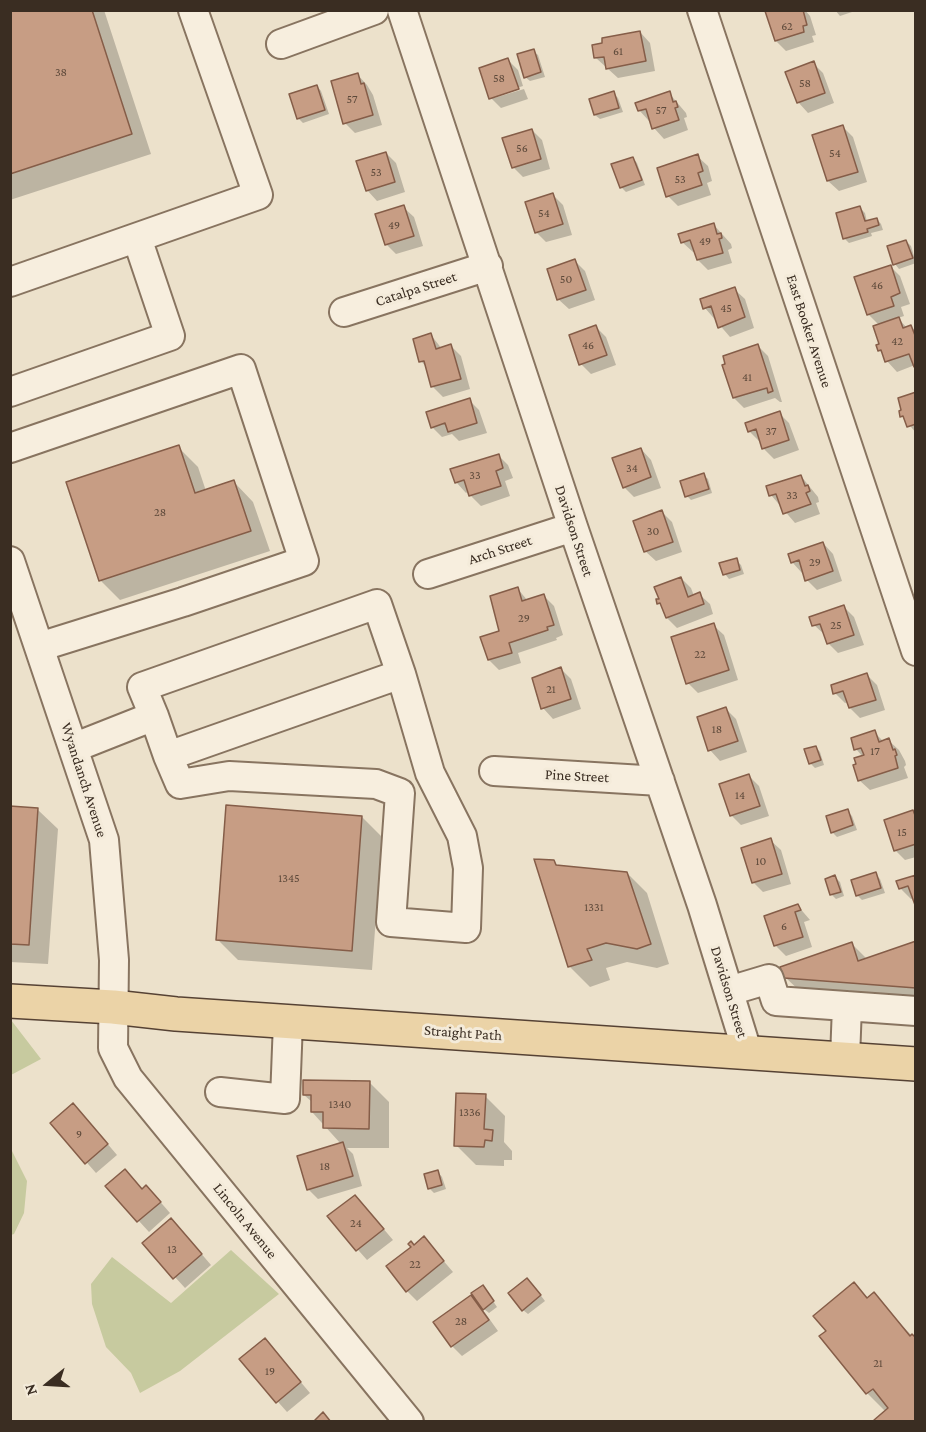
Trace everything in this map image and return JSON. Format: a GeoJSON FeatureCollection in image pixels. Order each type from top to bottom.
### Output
{"type":"FeatureCollection","features":[{"type":"Feature","properties":{"kind":"main road","name":"Straight Path"},"geometry":{"type":"LineString","coordinates":[[10,1001],[915,1064]]}},
{"type":"Feature","properties":{"kind":"street"},"geometry":{"type":"LineString","coordinates":[[10,282],[258,195],[193,10]]}},
{"type":"Feature","properties":{"kind":"street"},"geometry":{"type":"LineString","coordinates":[[281,44],[375,10]]}},
{"type":"Feature","properties":{"kind":"street","name":"Davidson Street"},"geometry":{"type":"LineString","coordinates":[[402,10],[573,527],[702,905],[747,1051]]}},
{"type":"Feature","properties":{"kind":"street","name":"East Booker Avenue"},"geometry":{"type":"LineString","coordinates":[[702,10],[915,651]]}},
{"type":"Feature","properties":{"kind":"street"},"geometry":{"type":"LineString","coordinates":[[10,392],[170,336],[137,237]]}},
{"type":"Feature","properties":{"kind":"street","name":"Catalpa Street"},"geometry":{"type":"LineString","coordinates":[[344,312],[488,266]]}},
{"type":"Feature","properties":{"kind":"street"},"geometry":{"type":"LineString","coordinates":[[10,448],[241,369],[304,561],[183,602],[39,646]]}},
{"type":"Feature","properties":{"kind":"street","name":"Arch Street"},"geometry":{"type":"LineString","coordinates":[[428,574],[573,527]]}},
{"type":"Feature","properties":{"kind":"street","name":"Wyandanch Avenue"},"geometry":{"type":"LineString","coordinates":[[10,561],[104,840],[114,946],[113,1007]]}},
{"type":"Feature","properties":{"kind":"street"},"geometry":{"type":"LineString","coordinates":[[400,793],[391,922],[466,928],[468,868],[462,836],[430,772],[377,603],[142,687],[180,784],[229,776],[376,784],[400,793],[435,783]]}},
{"type":"Feature","properties":{"kind":"street"},"geometry":{"type":"LineString","coordinates":[[168,756],[401,674]]}},
{"type":"Feature","properties":{"kind":"street"},"geometry":{"type":"LineString","coordinates":[[74,748],[154,716]]}},
{"type":"Feature","properties":{"kind":"street","name":"Pine Street"},"geometry":{"type":"LineString","coordinates":[[494,771],[660,781]]}},
{"type":"Feature","properties":{"kind":"street"},"geometry":{"type":"LineString","coordinates":[[729,991],[769,978],[776,1001],[915,1011]]}},
{"type":"Feature","properties":{"kind":"street"},"geometry":{"type":"LineString","coordinates":[[846,1058],[847,1006]]}},
{"type":"Feature","properties":{"kind":"street","name":"Lincoln Avenue"},"geometry":{"type":"LineString","coordinates":[[113,1007],[113,1048],[128,1078],[410,1422]]}},
{"type":"Feature","properties":{"kind":"street"},"geometry":{"type":"LineString","coordinates":[[220,1092],[285,1099],[288,1022]]}},
{"type":"Feature","properties":{"kind":"green space"},"geometry":{"type":"Polygon","coordinates":[[[11,1020],[41,1059],[10,1075],[11,1020]]]}},
{"type":"Feature","properties":{"kind":"green space"},"geometry":{"type":"Polygon","coordinates":[[[11,1149],[27,1181],[24,1213],[14,1234],[11,1235],[11,1149]]]}},
{"type":"Feature","properties":{"kind":"green space"},"geometry":{"type":"Polygon","coordinates":[[[231,1250],[279,1294],[180,1371],[140,1393],[131,1373],[106,1347],[92,1304],[91,1284],[112,1257],[171,1303],[231,1250]]]}},
{"type":"Feature","properties":{"kind":"building"},"geometry":{"type":"Polygon","coordinates":[[[10,10],[92,10],[132,134],[10,174],[10,10]]]}},
{"type":"Feature","properties":{"kind":"building"},"geometry":{"type":"Polygon","coordinates":[[[803,10],[807,25],[803,26],[804,32],[775,41],[765,11],[803,10]]]}},
{"type":"Feature","properties":{"kind":"building"},"geometry":{"type":"Polygon","coordinates":[[[640,31],[646,61],[606,69],[604,57],[594,58],[592,45],[602,43],[602,38],[640,31]]]}},
{"type":"Feature","properties":{"kind":"building"},"geometry":{"type":"Polygon","coordinates":[[[534,49],[541,72],[524,78],[517,54],[534,49]]]}},
{"type":"Feature","properties":{"kind":"building"},"geometry":{"type":"Polygon","coordinates":[[[508,58],[519,89],[489,99],[479,68],[508,58]]]}},
{"type":"Feature","properties":{"kind":"building"},"geometry":{"type":"Polygon","coordinates":[[[814,61],[825,93],[797,103],[785,72],[814,61]]]}},
{"type":"Feature","properties":{"kind":"building"},"geometry":{"type":"Polygon","coordinates":[[[358,73],[361,84],[364,83],[373,115],[343,124],[331,81],[358,73]]]}},
{"type":"Feature","properties":{"kind":"building"},"geometry":{"type":"Polygon","coordinates":[[[317,85],[325,110],[297,119],[289,94],[317,85]]]}},
{"type":"Feature","properties":{"kind":"building"},"geometry":{"type":"Polygon","coordinates":[[[614,91],[619,108],[594,115],[589,99],[614,91]]]}},
{"type":"Feature","properties":{"kind":"building"},"geometry":{"type":"Polygon","coordinates":[[[670,91],[673,102],[676,101],[678,107],[675,108],[679,120],[652,129],[646,109],[638,111],[635,103],[670,91]]]}},
{"type":"Feature","properties":{"kind":"building"},"geometry":{"type":"Polygon","coordinates":[[[843,125],[858,172],[827,181],[812,135],[843,125]]]}},
{"type":"Feature","properties":{"kind":"building"},"geometry":{"type":"Polygon","coordinates":[[[532,129],[541,159],[512,168],[502,138],[532,129]]]}},
{"type":"Feature","properties":{"kind":"building"},"geometry":{"type":"Polygon","coordinates":[[[386,152],[395,182],[366,191],[356,161],[386,152]]]}},
{"type":"Feature","properties":{"kind":"building"},"geometry":{"type":"Polygon","coordinates":[[[698,154],[703,171],[698,173],[702,185],[666,197],[657,168],[698,154]]]}},
{"type":"Feature","properties":{"kind":"building"},"geometry":{"type":"Polygon","coordinates":[[[633,157],[642,180],[620,188],[611,164],[633,157]]]}},
{"type":"Feature","properties":{"kind":"building"},"geometry":{"type":"Polygon","coordinates":[[[553,193],[563,224],[535,233],[525,202],[553,193]]]}},
{"type":"Feature","properties":{"kind":"building"},"geometry":{"type":"Polygon","coordinates":[[[404,205],[414,236],[385,245],[375,214],[404,205]]]}},
{"type":"Feature","properties":{"kind":"building"},"geometry":{"type":"Polygon","coordinates":[[[860,206],[865,221],[877,218],[879,225],[867,229],[868,232],[843,239],[836,213],[860,206]]]}},
{"type":"Feature","properties":{"kind":"building"},"geometry":{"type":"Polygon","coordinates":[[[714,223],[717,234],[721,233],[722,238],[719,239],[723,253],[697,260],[690,240],[681,243],[678,234],[714,223]]]}},
{"type":"Feature","properties":{"kind":"building"},"geometry":{"type":"Polygon","coordinates":[[[906,240],[913,258],[893,265],[887,246],[906,240]]]}},
{"type":"Feature","properties":{"kind":"building"},"geometry":{"type":"Polygon","coordinates":[[[575,259],[586,290],[557,300],[547,269],[575,259]]]}},
{"type":"Feature","properties":{"kind":"building"},"geometry":{"type":"Polygon","coordinates":[[[891,265],[900,293],[891,297],[894,306],[867,315],[854,277],[891,265]]]}},
{"type":"Feature","properties":{"kind":"building"},"geometry":{"type":"Polygon","coordinates":[[[735,287],[745,317],[718,328],[711,306],[703,309],[700,299],[735,287]]]}},
{"type":"Feature","properties":{"kind":"building"},"geometry":{"type":"Polygon","coordinates":[[[899,317],[903,328],[911,325],[916,338],[916,367],[909,354],[885,362],[881,350],[878,351],[876,345],[879,344],[873,326],[899,317]]]}},
{"type":"Feature","properties":{"kind":"building"},"geometry":{"type":"Polygon","coordinates":[[[596,325],[607,355],[579,365],[569,335],[596,325]]]}},
{"type":"Feature","properties":{"kind":"building"},"geometry":{"type":"Polygon","coordinates":[[[431,333],[436,349],[451,344],[461,379],[431,387],[424,361],[419,362],[413,339],[431,333]]]}},
{"type":"Feature","properties":{"kind":"building"},"geometry":{"type":"Polygon","coordinates":[[[758,344],[773,391],[768,393],[767,388],[733,398],[722,365],[725,364],[723,356],[758,344]]]}},
{"type":"Feature","properties":{"kind":"building"},"geometry":{"type":"Polygon","coordinates":[[[916,392],[916,424],[907,427],[903,416],[900,417],[898,398],[916,392]]]}},
{"type":"Feature","properties":{"kind":"building"},"geometry":{"type":"Polygon","coordinates":[[[470,398],[477,423],[448,432],[445,423],[431,428],[426,412],[470,398]]]}},
{"type":"Feature","properties":{"kind":"building"},"geometry":{"type":"Polygon","coordinates":[[[780,411],[789,440],[762,449],[756,429],[748,432],[745,423],[780,411]]]}},
{"type":"Feature","properties":{"kind":"building"},"geometry":{"type":"Polygon","coordinates":[[[179,445],[195,493],[234,480],[251,531],[99,581],[66,482],[179,445]]]}},
{"type":"Feature","properties":{"kind":"building"},"geometry":{"type":"Polygon","coordinates":[[[641,448],[651,477],[623,488],[612,458],[641,448]]]}},
{"type":"Feature","properties":{"kind":"building"},"geometry":{"type":"Polygon","coordinates":[[[499,454],[503,468],[496,471],[501,486],[469,496],[464,480],[455,483],[450,469],[499,454]]]}},
{"type":"Feature","properties":{"kind":"building"},"geometry":{"type":"Polygon","coordinates":[[[704,473],[709,489],[685,497],[680,481],[704,473]]]}},
{"type":"Feature","properties":{"kind":"building"},"geometry":{"type":"Polygon","coordinates":[[[801,475],[805,486],[808,485],[810,491],[806,493],[811,504],[783,514],[776,494],[769,496],[766,486],[801,475]]]}},
{"type":"Feature","properties":{"kind":"building"},"geometry":{"type":"Polygon","coordinates":[[[662,510],[673,542],[644,552],[633,521],[662,510]]]}},
{"type":"Feature","properties":{"kind":"building"},"geometry":{"type":"Polygon","coordinates":[[[823,542],[833,571],[805,581],[799,560],[791,563],[788,554],[823,542]]]}},
{"type":"Feature","properties":{"kind":"building"},"geometry":{"type":"Polygon","coordinates":[[[737,558],[740,570],[723,575],[719,563],[737,558]]]}},
{"type":"Feature","properties":{"kind":"building"},"geometry":{"type":"Polygon","coordinates":[[[681,577],[688,597],[700,592],[704,604],[666,618],[660,603],[657,604],[656,599],[659,599],[654,587],[681,577]]]}},
{"type":"Feature","properties":{"kind":"building"},"geometry":{"type":"Polygon","coordinates":[[[518,587],[522,601],[544,594],[554,625],[547,627],[548,630],[509,643],[512,653],[488,660],[480,637],[499,631],[490,596],[518,587]]]}},
{"type":"Feature","properties":{"kind":"building"},"geometry":{"type":"Polygon","coordinates":[[[844,605],[854,635],[827,644],[820,624],[812,626],[809,617],[844,605]]]}},
{"type":"Feature","properties":{"kind":"building"},"geometry":{"type":"Polygon","coordinates":[[[714,623],[729,670],[686,684],[671,637],[714,623]]]}},
{"type":"Feature","properties":{"kind":"building"},"geometry":{"type":"Polygon","coordinates":[[[561,667],[571,699],[541,709],[532,678],[561,667]]]}},
{"type":"Feature","properties":{"kind":"building"},"geometry":{"type":"Polygon","coordinates":[[[867,673],[876,700],[849,708],[843,691],[833,694],[831,685],[867,673]]]}},
{"type":"Feature","properties":{"kind":"building"},"geometry":{"type":"Polygon","coordinates":[[[726,707],[738,741],[708,751],[697,717],[726,707]]]}},
{"type":"Feature","properties":{"kind":"building"},"geometry":{"type":"Polygon","coordinates":[[[875,730],[879,742],[889,738],[897,755],[895,756],[898,768],[858,781],[853,765],[856,764],[854,758],[864,755],[861,748],[854,750],[851,738],[875,730]]]}},
{"type":"Feature","properties":{"kind":"building"},"geometry":{"type":"Polygon","coordinates":[[[816,746],[821,760],[809,764],[804,749],[816,746]]]}},
{"type":"Feature","properties":{"kind":"building"},"geometry":{"type":"Polygon","coordinates":[[[749,774],[760,806],[730,816],[719,784],[749,774]]]}},
{"type":"Feature","properties":{"kind":"building"},"geometry":{"type":"Polygon","coordinates":[[[226,805],[362,816],[352,951],[216,940],[226,805]]]}},
{"type":"Feature","properties":{"kind":"building"},"geometry":{"type":"Polygon","coordinates":[[[10,806],[38,808],[29,945],[10,944],[10,806]]]}},
{"type":"Feature","properties":{"kind":"building"},"geometry":{"type":"Polygon","coordinates":[[[848,809],[853,825],[831,833],[826,816],[848,809]]]}},
{"type":"Feature","properties":{"kind":"building"},"geometry":{"type":"Polygon","coordinates":[[[913,810],[916,818],[916,844],[894,851],[884,820],[913,810]]]}},
{"type":"Feature","properties":{"kind":"building"},"geometry":{"type":"Polygon","coordinates":[[[771,838],[782,874],[752,883],[741,848],[771,838]]]}},
{"type":"Feature","properties":{"kind":"building"},"geometry":{"type":"Polygon","coordinates":[[[534,859],[554,860],[556,865],[627,872],[651,944],[637,949],[606,943],[587,949],[592,960],[568,967],[534,859]]]}},
{"type":"Feature","properties":{"kind":"building"},"geometry":{"type":"Polygon","coordinates":[[[876,872],[881,888],[856,896],[851,880],[876,872]]]}},
{"type":"Feature","properties":{"kind":"building"},"geometry":{"type":"Polygon","coordinates":[[[835,875],[841,892],[830,895],[825,879],[835,875]]]}},
{"type":"Feature","properties":{"kind":"building"},"geometry":{"type":"Polygon","coordinates":[[[916,875],[915,905],[908,886],[899,889],[896,881],[916,875]]]}},
{"type":"Feature","properties":{"kind":"building"},"geometry":{"type":"Polygon","coordinates":[[[798,904],[801,910],[795,912],[803,937],[774,946],[764,916],[798,904]]]}},
{"type":"Feature","properties":{"kind":"building"},"geometry":{"type":"Polygon","coordinates":[[[916,941],[916,988],[784,978],[780,967],[852,942],[858,961],[916,941]]]}},
{"type":"Feature","properties":{"kind":"building"},"geometry":{"type":"Polygon","coordinates":[[[303,1080],[370,1081],[369,1129],[323,1128],[323,1112],[311,1112],[311,1095],[303,1095],[303,1080]]]}},
{"type":"Feature","properties":{"kind":"building"},"geometry":{"type":"Polygon","coordinates":[[[456,1093],[486,1094],[484,1129],[493,1130],[492,1141],[485,1140],[484,1147],[454,1146],[456,1093]]]}},
{"type":"Feature","properties":{"kind":"building"},"geometry":{"type":"Polygon","coordinates":[[[73,1103],[108,1144],[85,1164],[50,1123],[73,1103]]]}},
{"type":"Feature","properties":{"kind":"building"},"geometry":{"type":"Polygon","coordinates":[[[343,1142],[353,1176],[307,1190],[297,1156],[343,1142]]]}},
{"type":"Feature","properties":{"kind":"building"},"geometry":{"type":"Polygon","coordinates":[[[125,1169],[142,1189],[146,1185],[161,1202],[137,1222],[105,1186],[125,1169]]]}},
{"type":"Feature","properties":{"kind":"building"},"geometry":{"type":"Polygon","coordinates":[[[438,1170],[442,1185],[428,1189],[424,1174],[438,1170]]]}},
{"type":"Feature","properties":{"kind":"building"},"geometry":{"type":"Polygon","coordinates":[[[355,1195],[384,1229],[356,1251],[327,1216],[355,1195]]]}},
{"type":"Feature","properties":{"kind":"building"},"geometry":{"type":"Polygon","coordinates":[[[171,1218],[202,1254],[173,1279],[142,1243],[171,1218]]]}},
{"type":"Feature","properties":{"kind":"building"},"geometry":{"type":"Polygon","coordinates":[[[424,1236],[444,1261],[406,1292],[386,1266],[411,1247],[408,1244],[411,1241],[414,1245],[424,1236]]]}},
{"type":"Feature","properties":{"kind":"building"},"geometry":{"type":"Polygon","coordinates":[[[527,1278],[541,1295],[522,1311],[508,1293],[527,1278]]]}},
{"type":"Feature","properties":{"kind":"building"},"geometry":{"type":"Polygon","coordinates":[[[854,1282],[867,1298],[874,1292],[910,1336],[912,1334],[916,1338],[916,1422],[876,1422],[874,1420],[888,1408],[873,1389],[866,1394],[819,1336],[826,1331],[813,1316],[854,1282]]]}},
{"type":"Feature","properties":{"kind":"building"},"geometry":{"type":"Polygon","coordinates":[[[483,1285],[494,1301],[483,1310],[471,1293],[483,1285]]]}},
{"type":"Feature","properties":{"kind":"building"},"geometry":{"type":"Polygon","coordinates":[[[471,1295],[489,1320],[451,1347],[433,1322],[471,1295]]]}},
{"type":"Feature","properties":{"kind":"building"},"geometry":{"type":"Polygon","coordinates":[[[265,1338],[301,1382],[276,1403],[239,1359],[265,1338]]]}},
{"type":"Feature","properties":{"kind":"building"},"geometry":{"type":"Polygon","coordinates":[[[323,1412],[331,1422],[313,1422],[323,1412]]]}}]}
